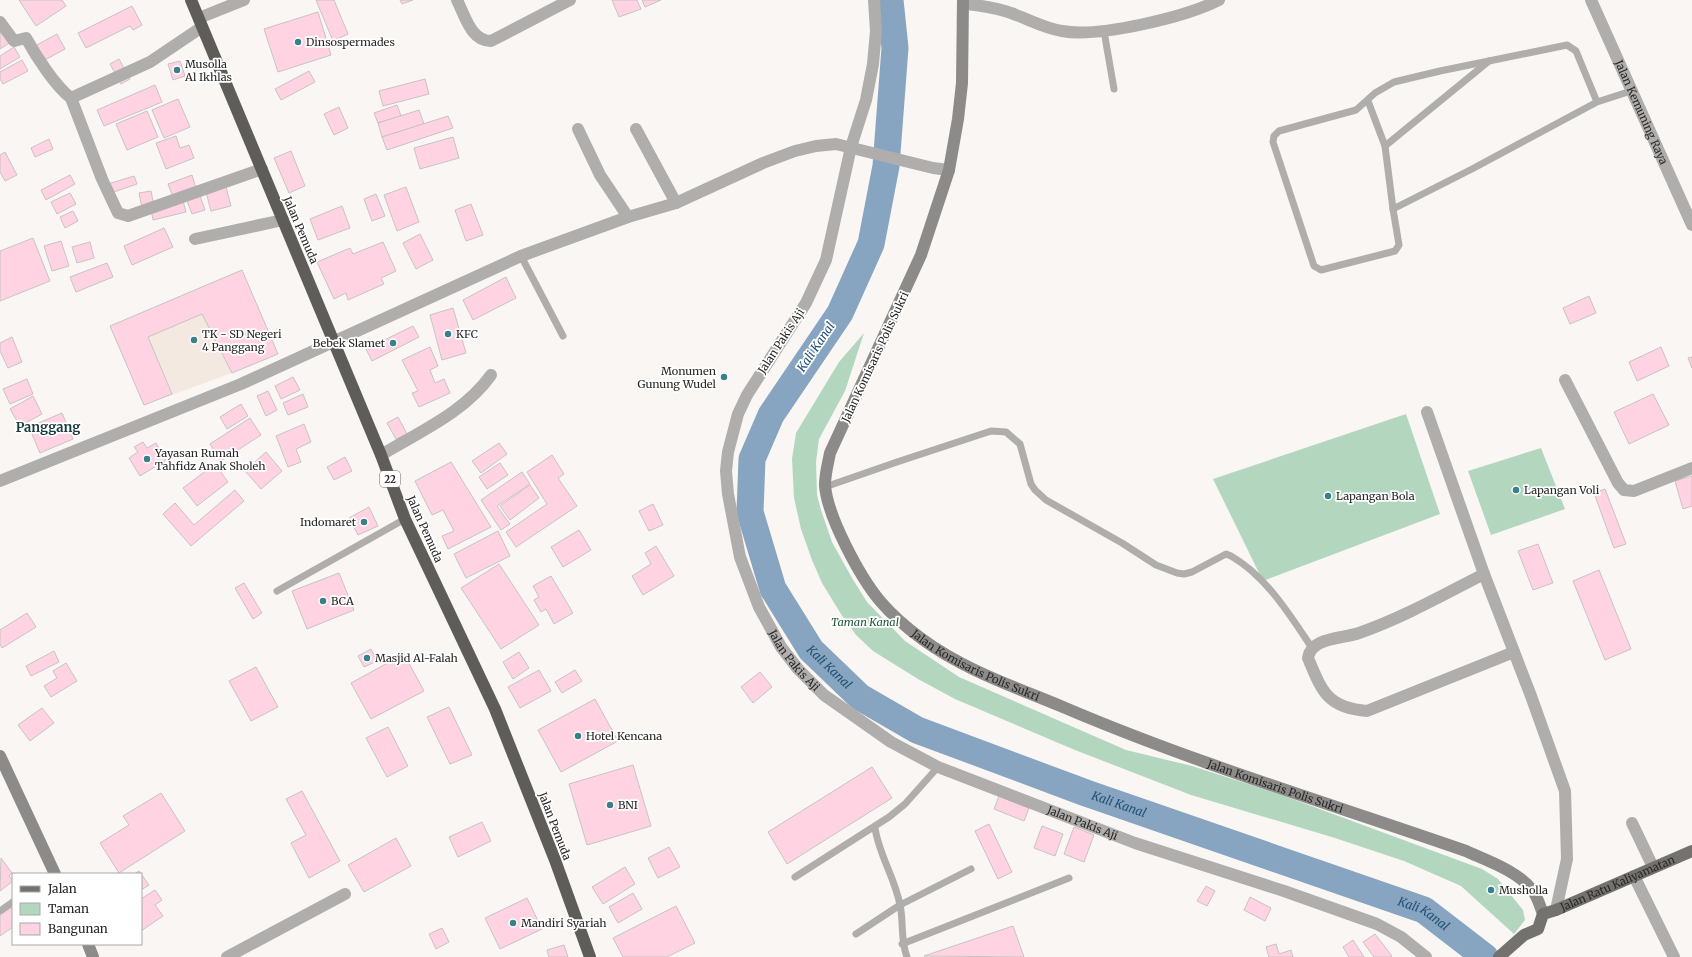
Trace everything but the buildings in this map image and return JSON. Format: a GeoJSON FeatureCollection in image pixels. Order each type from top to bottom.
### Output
{"type":"FeatureCollection","features":[{"type":"Feature","properties":{"kind":"highway","name":"Jalan Pemuda"},"geometry":{"type":"LineString","coordinates":[[191,0],[381,454],[405,519],[495,709],[555,860],[590,957]]}},
{"type":"Feature","properties":{"kind":"main road","name":"Jalan Komisaris Polis Sukri"},"geometry":{"type":"LineString","coordinates":[[963,2],[962,83],[958,119],[949,170],[921,254],[830,454],[826,472],[825,488],[833,516],[866,580],[880,601],[899,620],[941,652],[970,669],[1136,738],[1466,851],[1495,864],[1524,882],[1537,897],[1543,914]]}},
{"type":"Feature","properties":{"kind":"main road"},"geometry":{"type":"LineString","coordinates":[[0,756],[55,873]]}},
{"type":"Feature","properties":{"kind":"main road","name":"Jalan Ratu Kaliyamatan"},"geometry":{"type":"LineString","coordinates":[[1543,914],[1556,910],[1692,851]]}},
{"type":"Feature","properties":{"kind":"main road"},"geometry":{"type":"LineString","coordinates":[[1499,957],[1524,935],[1538,929],[1543,914]]}},
{"type":"Feature","properties":{"kind":"main road"},"geometry":{"type":"LineString","coordinates":[[88,945],[93,957]]}},
{"type":"Feature","properties":{"kind":"street"},"geometry":{"type":"LineString","coordinates":[[71,98],[150,62],[200,22],[244,0]]}},
{"type":"Feature","properties":{"kind":"street"},"geometry":{"type":"LineString","coordinates":[[458,0],[473,33],[483,41],[491,41],[562,1]]}},
{"type":"Feature","properties":{"kind":"street","name":"Jalan Pakis Aji"},"geometry":{"type":"LineString","coordinates":[[874,0],[876,31],[873,64],[866,100],[851,147],[826,260],[806,304],[747,395],[738,414],[728,452],[726,471],[728,494],[740,557],[759,607],[781,647],[798,669],[824,695],[891,742],[938,767],[1135,843],[1284,891],[1377,924],[1401,937],[1426,957]]}},
{"type":"Feature","properties":{"kind":"street"},"geometry":{"type":"LineString","coordinates":[[963,2],[1004,11],[1064,31],[1104,31],[1178,16],[1219,0]]}},
{"type":"Feature","properties":{"kind":"street","name":"Jalan Kemuning Raya"},"geometry":{"type":"LineString","coordinates":[[1591,0],[1692,225]]}},
{"type":"Feature","properties":{"kind":"street"},"geometry":{"type":"LineString","coordinates":[[0,22],[14,41],[26,38],[62,92],[71,98],[102,179],[118,213],[122,216],[128,216],[262,169]]}},
{"type":"Feature","properties":{"kind":"street"},"geometry":{"type":"LineString","coordinates":[[578,129],[600,175],[628,217]]}},
{"type":"Feature","properties":{"kind":"street"},"geometry":{"type":"LineString","coordinates":[[636,129],[676,203]]}},
{"type":"Feature","properties":{"kind":"street"},"geometry":{"type":"LineString","coordinates":[[0,481],[240,384],[521,256],[628,217],[676,203],[763,162],[795,151],[816,146],[836,144],[933,168],[949,170]]}},
{"type":"Feature","properties":{"kind":"street"},"geometry":{"type":"LineString","coordinates":[[194,239],[283,220]]}},
{"type":"Feature","properties":{"kind":"street"},"geometry":{"type":"LineString","coordinates":[[381,454],[468,402],[482,387],[491,374]]}},
{"type":"Feature","properties":{"kind":"street"},"geometry":{"type":"LineString","coordinates":[[1565,380],[1618,484],[1624,490],[1634,491],[1692,468]]}},
{"type":"Feature","properties":{"kind":"street"},"geometry":{"type":"LineString","coordinates":[[1427,412],[1484,574],[1564,791],[1567,859],[1556,910]]}},
{"type":"Feature","properties":{"kind":"street"},"geometry":{"type":"LineString","coordinates":[[1484,574],[1400,616],[1360,633],[1320,642],[1312,648],[1308,658],[1318,684],[1329,698],[1337,705],[1349,710],[1366,711],[1514,652]]}},
{"type":"Feature","properties":{"kind":"street"},"geometry":{"type":"LineString","coordinates":[[1632,823],[1653,867]]}},
{"type":"Feature","properties":{"kind":"street"},"geometry":{"type":"LineString","coordinates":[[1634,876],[1674,957]]}},
{"type":"Feature","properties":{"kind":"street"},"geometry":{"type":"LineString","coordinates":[[227,957],[345,894]]}},
{"type":"Feature","properties":{"kind":"lane"},"geometry":{"type":"LineString","coordinates":[[1104,31],[1114,89]]}},
{"type":"Feature","properties":{"kind":"lane"},"geometry":{"type":"LineString","coordinates":[[1368,101],[1385,146],[1399,245],[1396,250],[1321,270],[1317,269],[1312,262],[1273,142],[1274,136],[1279,132],[1356,110],[1368,101],[1375,93],[1394,82],[1490,60],[1570,46],[1576,51],[1597,102]]}},
{"type":"Feature","properties":{"kind":"lane"},"geometry":{"type":"LineString","coordinates":[[1385,146],[1490,60]]}},
{"type":"Feature","properties":{"kind":"lane"},"geometry":{"type":"LineString","coordinates":[[1393,209],[1472,169],[1597,102],[1631,91]]}},
{"type":"Feature","properties":{"kind":"lane"},"geometry":{"type":"LineString","coordinates":[[521,256],[563,336]]}},
{"type":"Feature","properties":{"kind":"lane"},"geometry":{"type":"LineString","coordinates":[[825,488],[897,462],[991,431],[1006,432],[1020,444],[1031,484],[1046,500],[1122,543],[1156,565],[1177,573],[1192,572],[1226,554],[1231,556],[1270,589],[1288,612],[1312,648]]}},
{"type":"Feature","properties":{"kind":"lane"},"geometry":{"type":"LineString","coordinates":[[276,591],[405,519]]}},
{"type":"Feature","properties":{"kind":"lane"},"geometry":{"type":"LineString","coordinates":[[795,877],[875,828],[905,804],[938,767]]}},
{"type":"Feature","properties":{"kind":"lane"},"geometry":{"type":"LineString","coordinates":[[875,828],[878,846],[900,905],[902,944],[907,957]]}},
{"type":"Feature","properties":{"kind":"lane"},"geometry":{"type":"LineString","coordinates":[[856,934],[900,905],[971,869]]}},
{"type":"Feature","properties":{"kind":"lane"},"geometry":{"type":"LineString","coordinates":[[902,944],[1069,878]]}},
{"type":"Feature","properties":{"kind":"lane"},"geometry":{"type":"LineString","coordinates":[[0,911],[12,903]]}},
{"type":"Feature","properties":{"kind":"shaded area","name":"TK - SD Negeri 4 Panggang"},"geometry":{"type":"Polygon","coordinates":[[[242,270],[278,354],[232,373],[144,405],[110,326],[242,270]]]}},
{"type":"Feature","properties":{"kind":"green space","name":"Taman Kanal"},"geometry":{"type":"Polygon","coordinates":[[[864,333],[845,391],[819,439],[816,462],[817,495],[832,542],[852,578],[867,602],[905,641],[959,677],[1126,750],[1192,766],[1279,794],[1482,869],[1498,879],[1523,910],[1525,920],[1514,934],[1461,886],[1404,861],[1335,838],[1191,795],[1075,750],[955,699],[918,679],[873,651],[856,635],[841,614],[822,583],[812,560],[801,529],[794,498],[792,459],[796,433],[839,362],[864,333]]]}},
{"type":"Feature","properties":{"kind":"green space","name":"Lapangan Bola"},"geometry":{"type":"Polygon","coordinates":[[[1406,414],[1440,514],[1263,581],[1213,479],[1406,414]]]}},
{"type":"Feature","properties":{"kind":"green space","name":"Lapangan Voli"},"geometry":{"type":"Polygon","coordinates":[[[1541,448],[1565,509],[1491,535],[1468,471],[1541,448]]]}},
{"type":"Feature","properties":{"kind":"waterway","name":"Kali Kanal"},"geometry":{"type":"LineString","coordinates":[[890,0],[895,48],[886,166],[871,244],[840,313],[771,415],[752,459],[750,512],[773,589],[811,650],[860,697],[917,730],[1086,793],[1424,910],[1485,957]]}},
{"type":"Feature","properties":{"kind":"place","name":"Dinsospermades"},"geometry":{"type":"Point","coordinates":[298,42]}},
{"type":"Feature","properties":{"kind":"place","name":"Musolla Al Ikhlas"},"geometry":{"type":"Point","coordinates":[177,70]}},
{"type":"Feature","properties":{"kind":"place","name":"KFC"},"geometry":{"type":"Point","coordinates":[448,334]}},
{"type":"Feature","properties":{"kind":"place","name":"TK - SD Negeri 4 Panggang"},"geometry":{"type":"Point","coordinates":[194,340]}},
{"type":"Feature","properties":{"kind":"place","name":"Bebek Slamet"},"geometry":{"type":"Point","coordinates":[393,343]}},
{"type":"Feature","properties":{"kind":"place","name":"Monumen Gunung Wudel"},"geometry":{"type":"Point","coordinates":[724,377]}},
{"type":"Feature","properties":{"kind":"place","name":"Yayasan Rumah Tahfidz Anak Sholeh"},"geometry":{"type":"Point","coordinates":[147,459]}},
{"type":"Feature","properties":{"kind":"place","name":"Lapangan Voli"},"geometry":{"type":"Point","coordinates":[1516,490]}},
{"type":"Feature","properties":{"kind":"place","name":"Lapangan Bola"},"geometry":{"type":"Point","coordinates":[1328,496]}},
{"type":"Feature","properties":{"kind":"place","name":"Indomaret"},"geometry":{"type":"Point","coordinates":[364,522]}},
{"type":"Feature","properties":{"kind":"place","name":"BCA"},"geometry":{"type":"Point","coordinates":[323,601]}},
{"type":"Feature","properties":{"kind":"place","name":"Masjid Al-Falah"},"geometry":{"type":"Point","coordinates":[367,658]}},
{"type":"Feature","properties":{"kind":"place","name":"Hotel Kencana"},"geometry":{"type":"Point","coordinates":[578,736]}},
{"type":"Feature","properties":{"kind":"place","name":"BNI"},"geometry":{"type":"Point","coordinates":[610,805]}},
{"type":"Feature","properties":{"kind":"place","name":"Musholla"},"geometry":{"type":"Point","coordinates":[1491,890]}},
{"type":"Feature","properties":{"kind":"place","name":"Mandiri Syariah"},"geometry":{"type":"Point","coordinates":[513,923]}},
{"type":"Feature","properties":{"kind":"district","name":"Panggang"},"geometry":{"type":"Point","coordinates":[48,427]}}]}
